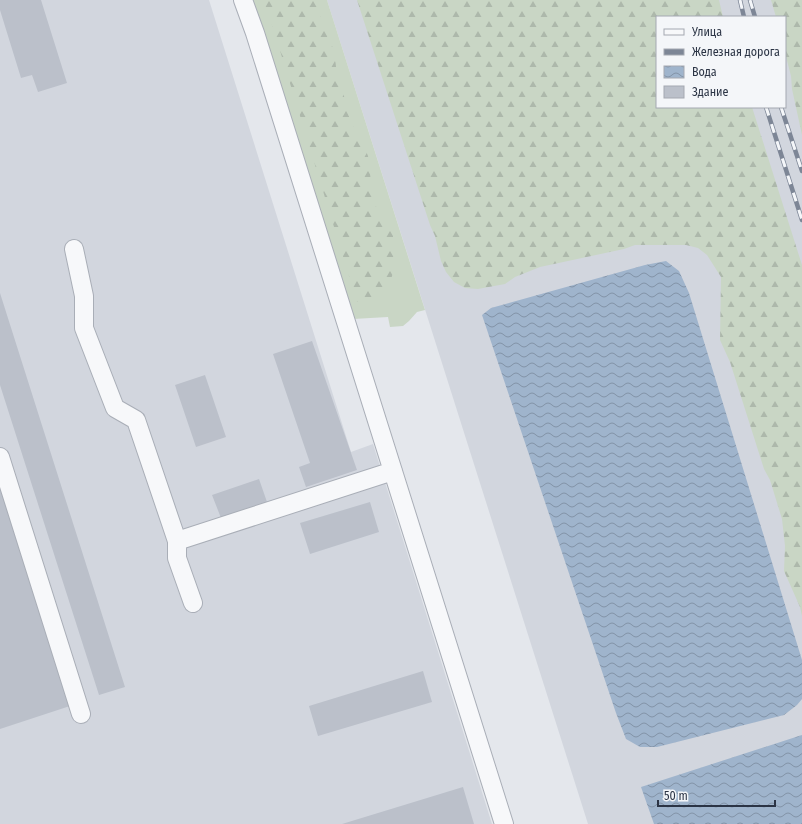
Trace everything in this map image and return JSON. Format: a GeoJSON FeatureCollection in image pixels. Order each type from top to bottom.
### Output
{"type":"FeatureCollection","features":[{"type":"Feature","properties":{"kind":"street"},"geometry":{"type":"LineString","coordinates":[[243,0],[255,33],[504,824]]}},
{"type":"Feature","properties":{"kind":"street"},"geometry":{"type":"LineString","coordinates":[[74,249],[84,296],[84,328],[115,408],[136,420],[177,540],[177,558],[193,603]]}},
{"type":"Feature","properties":{"kind":"street"},"geometry":{"type":"LineString","coordinates":[[0,457],[81,714]]}},
{"type":"Feature","properties":{"kind":"street"},"geometry":{"type":"LineString","coordinates":[[177,540],[393,471]]}},
{"type":"Feature","properties":{"kind":"shaded area"},"geometry":{"type":"Polygon","coordinates":[[[0,0],[209,0],[351,452],[373,444],[492,824],[0,824],[0,0]]]}},
{"type":"Feature","properties":{"kind":"shaded area"},"geometry":{"type":"Polygon","coordinates":[[[327,0],[802,0],[802,824],[588,824],[327,0]]]}},
{"type":"Feature","properties":{"kind":"green space"},"geometry":{"type":"Polygon","coordinates":[[[248,0],[327,0],[425,310],[417,312],[403,326],[390,327],[388,317],[353,319],[248,0]]]}},
{"type":"Feature","properties":{"kind":"green space"},"geometry":{"type":"Polygon","coordinates":[[[263,0],[315,0],[328,38],[334,50],[337,75],[342,86],[347,111],[368,156],[371,192],[374,204],[389,223],[393,235],[394,261],[393,273],[389,285],[369,299],[357,302],[274,31],[263,0]]]}},
{"type":"Feature","properties":{"kind":"green space"},"geometry":{"type":"Polygon","coordinates":[[[357,0],[719,0],[723,16],[656,16],[656,108],[752,108],[802,265],[802,616],[800,607],[784,571],[785,546],[782,519],[770,480],[764,469],[730,362],[720,340],[721,277],[707,255],[698,248],[686,245],[635,245],[624,249],[540,267],[515,277],[505,284],[478,289],[465,288],[454,282],[446,272],[357,0]]]}},
{"type":"Feature","properties":{"kind":"green space"},"geometry":{"type":"Polygon","coordinates":[[[771,0],[802,0],[802,135],[786,57],[786,16],[776,16],[771,0]]]}},
{"type":"Feature","properties":{"kind":"water"},"geometry":{"type":"Polygon","coordinates":[[[666,261],[679,271],[689,293],[802,660],[802,699],[784,715],[657,747],[640,747],[626,739],[616,713],[482,315],[491,308],[645,265],[666,261]]]}},
{"type":"Feature","properties":{"kind":"water"},"geometry":{"type":"Polygon","coordinates":[[[802,735],[802,824],[654,824],[641,787],[802,735]]]}},
{"type":"Feature","properties":{"kind":"building"},"geometry":{"type":"Polygon","coordinates":[[[0,0],[41,0],[67,83],[38,92],[32,75],[21,78],[0,10],[0,0]]]}},
{"type":"Feature","properties":{"kind":"building"},"geometry":{"type":"Polygon","coordinates":[[[0,293],[125,687],[99,695],[0,385],[0,293]]]}},
{"type":"Feature","properties":{"kind":"building"},"geometry":{"type":"Polygon","coordinates":[[[312,341],[357,470],[306,487],[299,467],[310,463],[273,354],[312,341]]]}},
{"type":"Feature","properties":{"kind":"building"},"geometry":{"type":"Polygon","coordinates":[[[205,375],[226,437],[196,447],[175,385],[205,375]]]}},
{"type":"Feature","properties":{"kind":"building"},"geometry":{"type":"Polygon","coordinates":[[[259,479],[267,502],[221,518],[212,495],[259,479]]]}},
{"type":"Feature","properties":{"kind":"building"},"geometry":{"type":"Polygon","coordinates":[[[0,482],[73,705],[0,729],[0,482]]]}},
{"type":"Feature","properties":{"kind":"building"},"geometry":{"type":"Polygon","coordinates":[[[370,502],[379,532],[310,554],[300,523],[370,502]]]}},
{"type":"Feature","properties":{"kind":"building"},"geometry":{"type":"Polygon","coordinates":[[[423,671],[432,702],[318,736],[309,706],[423,671]]]}},
{"type":"Feature","properties":{"kind":"building"},"geometry":{"type":"Polygon","coordinates":[[[463,787],[474,824],[342,824],[463,787]]]}},
{"type":"Feature","properties":{"kind":"railway"},"geometry":{"type":"LineString","coordinates":[[740,0],[744,16]]}},
{"type":"Feature","properties":{"kind":"railway"},"geometry":{"type":"LineString","coordinates":[[750,0],[755,16]]}},
{"type":"Feature","properties":{"kind":"railway"},"geometry":{"type":"LineString","coordinates":[[766,108],[802,220]]}},
{"type":"Feature","properties":{"kind":"railway"},"geometry":{"type":"LineString","coordinates":[[781,108],[802,171]]}}]}
